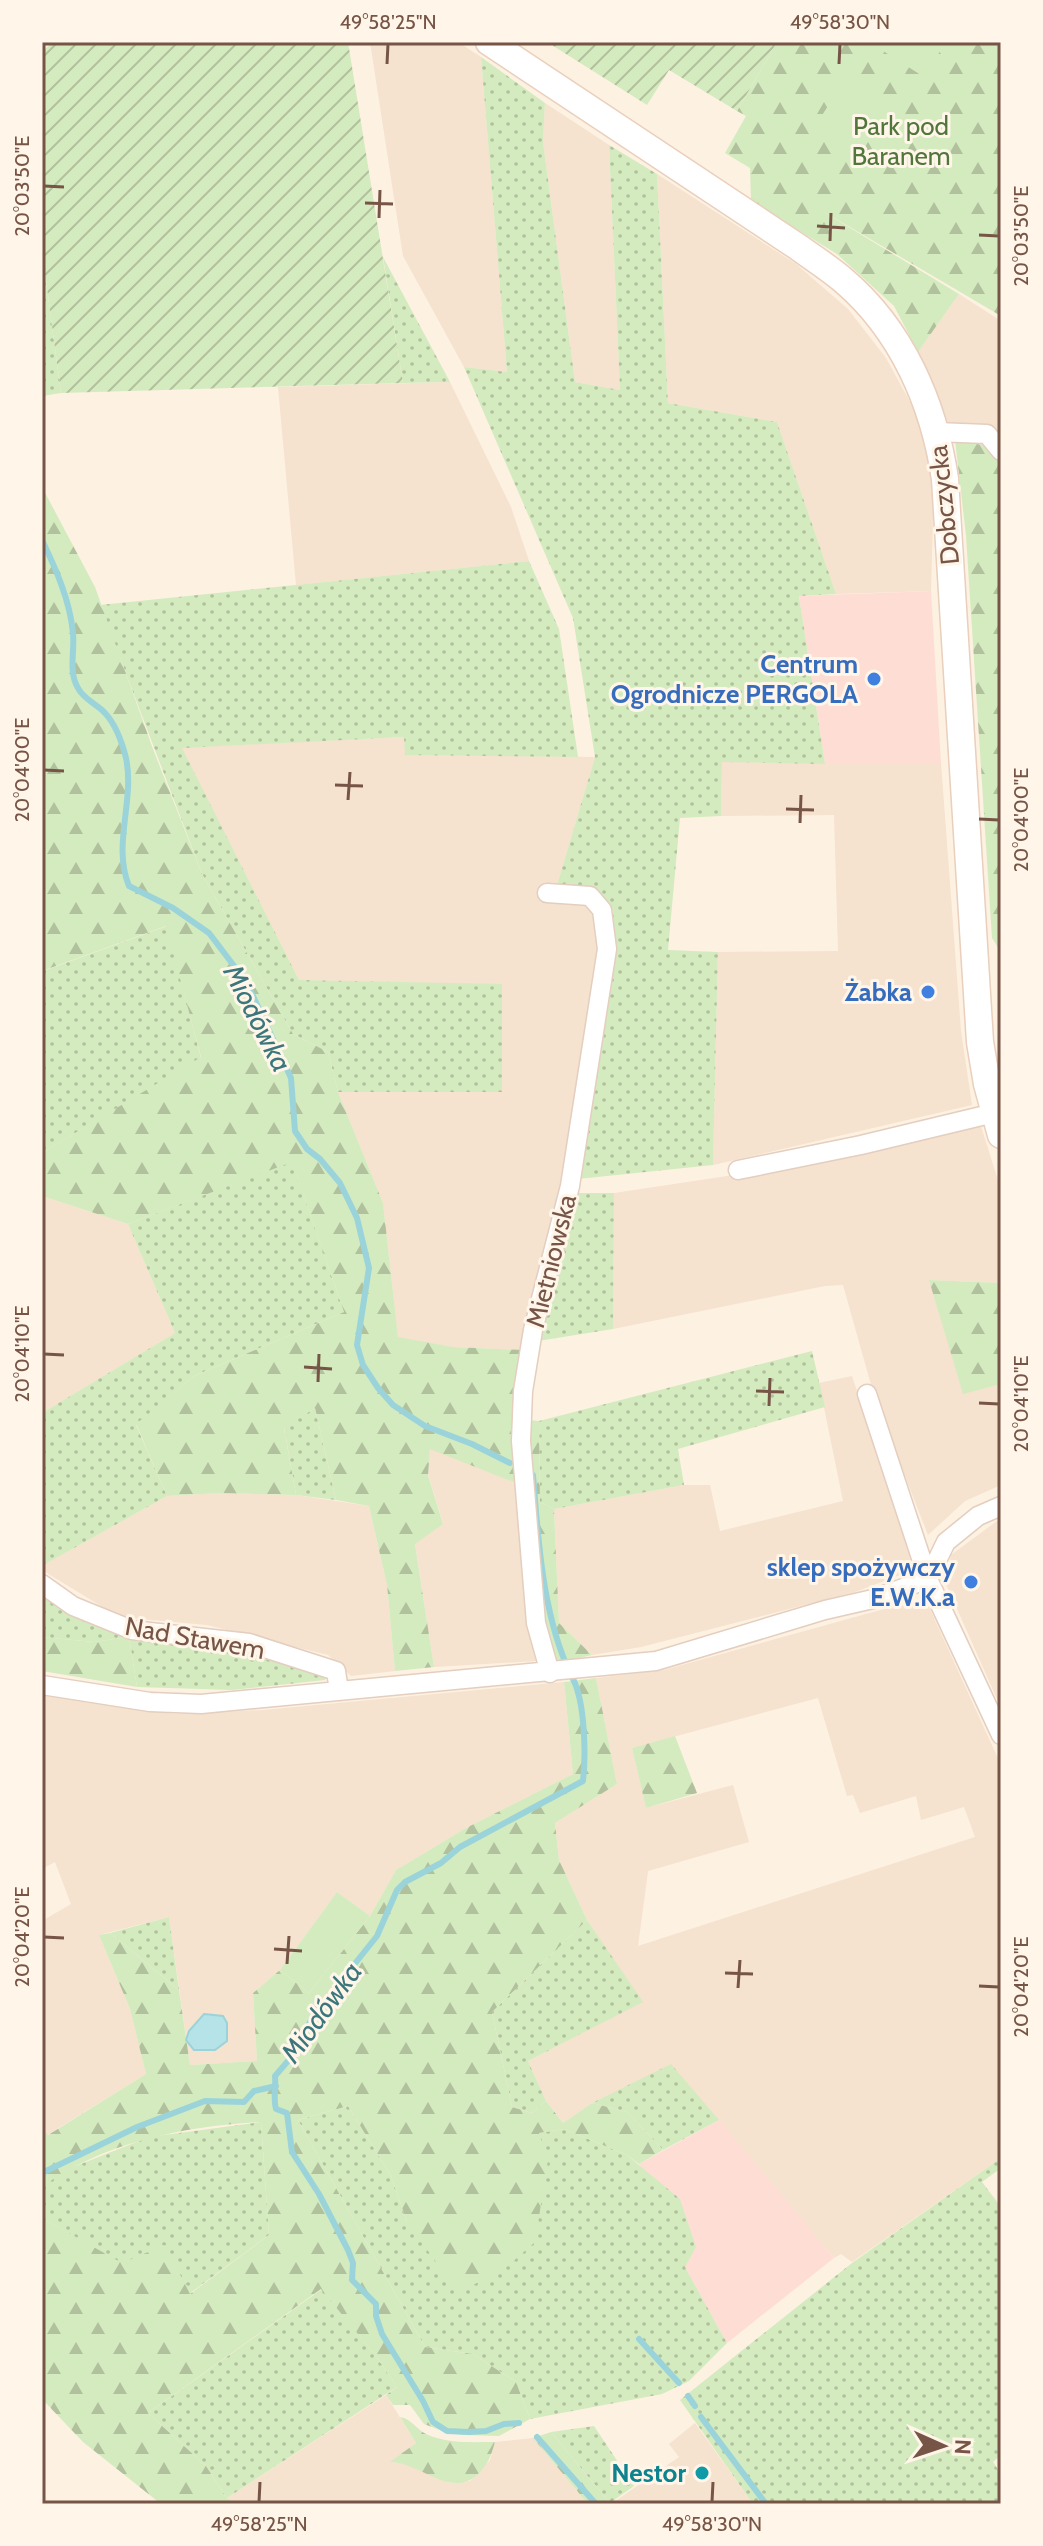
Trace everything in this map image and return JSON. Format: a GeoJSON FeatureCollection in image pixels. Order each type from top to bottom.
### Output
{"type":"FeatureCollection","features":[{"type":"Feature","properties":{"kind":"main road","name":"Dobczycka"},"geometry":{"type":"LineString","coordinates":[[489,42],[844,280],[882,322],[899,347],[923,395],[936,432],[946,494],[978,1019],[987,1084],[998,1124]]}},
{"type":"Feature","properties":{"kind":"street"},"geometry":{"type":"LineString","coordinates":[[936,432],[987,434],[1001,451]]}},
{"type":"Feature","properties":{"kind":"street","name":"Mietniowska"},"geometry":{"type":"LineString","coordinates":[[547,893],[590,896],[602,910],[607,949],[570,1186],[533,1330],[523,1391],[521,1441],[536,1623],[550,1673]]}},
{"type":"Feature","properties":{"kind":"street"},"geometry":{"type":"LineString","coordinates":[[738,1170],[861,1145],[998,1124]]}},
{"type":"Feature","properties":{"kind":"street"},"geometry":{"type":"LineString","coordinates":[[867,1394],[928,1579],[1001,1735]]}},
{"type":"Feature","properties":{"kind":"street"},"geometry":{"type":"LineString","coordinates":[[42,1685],[150,1702],[201,1704],[656,1661],[825,1610],[873,1599],[928,1579],[946,1542],[978,1516],[1001,1506]]}},
{"type":"Feature","properties":{"kind":"street","name":"Nad Stawem"},"geometry":{"type":"LineString","coordinates":[[42,1584],[73,1606],[132,1630],[249,1643],[336,1671],[339,1691]]}},
{"type":"Feature","properties":{"kind":"shaded area"},"geometry":{"type":"Polygon","coordinates":[[[370,42],[458,42],[481,57],[507,372],[464,367],[403,256],[370,42]]]}},
{"type":"Feature","properties":{"kind":"shaded area"},"geometry":{"type":"Polygon","coordinates":[[[545,103],[609,145],[620,390],[575,382],[543,142],[545,103]]]}},
{"type":"Feature","properties":{"kind":"shaded area"},"geometry":{"type":"Polygon","coordinates":[[[657,174],[796,264],[848,309],[886,358],[920,420],[934,479],[931,591],[836,594],[777,422],[668,403],[657,174]]]}},
{"type":"Feature","properties":{"kind":"shaded area"},"geometry":{"type":"Polygon","coordinates":[[[959,294],[1001,321],[1001,465],[988,446],[955,440],[918,352],[959,294]]]}},
{"type":"Feature","properties":{"kind":"shaded area"},"geometry":{"type":"Polygon","coordinates":[[[450,382],[511,507],[529,561],[296,585],[278,387],[450,382]]]}},
{"type":"Feature","properties":{"kind":"shaded area","name":"Centrum Ogrodnicze PERGOLA"},"geometry":{"type":"Polygon","coordinates":[[[931,591],[941,763],[825,764],[799,596],[931,591]]]}},
{"type":"Feature","properties":{"kind":"shaded area"},"geometry":{"type":"Polygon","coordinates":[[[404,737],[406,755],[595,757],[557,885],[593,907],[598,934],[594,988],[564,1189],[523,1350],[453,1347],[398,1338],[383,1203],[338,1092],[502,1092],[502,985],[299,980],[181,747],[404,737]]]}},
{"type":"Feature","properties":{"kind":"shaded area"},"geometry":{"type":"Polygon","coordinates":[[[722,762],[941,763],[961,1031],[972,1105],[713,1165],[718,952],[838,951],[834,815],[721,816],[722,762]]]}},
{"type":"Feature","properties":{"kind":"shaded area"},"geometry":{"type":"Polygon","coordinates":[[[980,1123],[1001,1190],[1001,1283],[930,1280],[963,1393],[1001,1384],[1001,1485],[965,1501],[928,1535],[875,1399],[843,1285],[613,1329],[614,1193],[754,1172],[980,1123]]]}},
{"type":"Feature","properties":{"kind":"shaded area"},"geometry":{"type":"Polygon","coordinates":[[[42,1196],[128,1224],[175,1333],[42,1413],[42,1196]]]}},
{"type":"Feature","properties":{"kind":"shaded area"},"geometry":{"type":"Polygon","coordinates":[[[852,1376],[916,1569],[855,1592],[641,1647],[592,1655],[559,1623],[554,1509],[684,1485],[710,1485],[720,1531],[843,1501],[819,1383],[852,1376]]]}},
{"type":"Feature","properties":{"kind":"shaded area"},"geometry":{"type":"Polygon","coordinates":[[[430,1448],[516,1483],[527,1617],[536,1661],[434,1667],[415,1543],[443,1523],[428,1474],[430,1448]]]}},
{"type":"Feature","properties":{"kind":"shaded area"},"geometry":{"type":"Polygon","coordinates":[[[221,1493],[296,1495],[369,1506],[387,1585],[395,1671],[351,1676],[328,1655],[207,1625],[119,1617],[42,1570],[42,1566],[167,1496],[221,1493]]]}},
{"type":"Feature","properties":{"kind":"shaded area"},"geometry":{"type":"Polygon","coordinates":[[[1001,1518],[1001,1708],[946,1584],[951,1555],[1001,1518]]]}},
{"type":"Feature","properties":{"kind":"shaded area"},"geometry":{"type":"Polygon","coordinates":[[[928,1605],[1001,1765],[1001,2158],[852,2262],[841,2254],[834,2258],[671,2065],[592,2103],[563,2123],[546,2101],[528,2061],[642,2002],[587,1920],[559,1860],[555,1823],[617,1784],[596,1678],[664,1670],[895,1606],[928,1605]],[[818,1698],[632,1748],[646,1808],[733,1785],[749,1842],[648,1871],[638,1946],[975,1837],[964,1807],[921,1820],[916,1796],[860,1813],[853,1795],[847,1796],[818,1698]]]}},
{"type":"Feature","properties":{"kind":"shaded area"},"geometry":{"type":"Polygon","coordinates":[[[564,1682],[573,1774],[466,1828],[396,1870],[370,1916],[337,1892],[280,1970],[253,1993],[257,2061],[190,2065],[169,1917],[99,1935],[130,2009],[146,2074],[47,2135],[42,2128],[42,1921],[71,1904],[55,1862],[42,1869],[42,1691],[174,1714],[263,1710],[564,1682]]]}},
{"type":"Feature","properties":{"kind":"shaded area"},"geometry":{"type":"Polygon","coordinates":[[[719,2120],[834,2258],[727,2343],[685,2267],[639,2164],[719,2120]]]}},
{"type":"Feature","properties":{"kind":"shaded area"},"geometry":{"type":"Polygon","coordinates":[[[386,2395],[416,2443],[391,2462],[408,2464],[449,2483],[470,2481],[490,2460],[495,2442],[533,2438],[588,2504],[236,2504],[227,2498],[386,2395]]]}},
{"type":"Feature","properties":{"kind":"shaded area"},"geometry":{"type":"Polygon","coordinates":[[[695,2423],[753,2504],[611,2504],[679,2457],[669,2444],[695,2423]]]}},
{"type":"Feature","properties":{"kind":"green space"},"geometry":{"type":"Polygon","coordinates":[[[54,42],[348,42],[403,383],[61,393],[42,251],[42,51],[54,42]]]}},
{"type":"Feature","properties":{"kind":"green space"},"geometry":{"type":"Polygon","coordinates":[[[547,42],[777,42],[737,111],[669,70],[647,105],[547,42]]]}},
{"type":"Feature","properties":{"kind":"green space","name":"Park pod Baranem"},"geometry":{"type":"Polygon","coordinates":[[[777,42],[1001,42],[1001,316],[819,209],[959,294],[918,352],[894,306],[837,254],[751,201],[750,168],[725,153],[746,116],[737,111],[777,42]]]}},
{"type":"Feature","properties":{"kind":"green space"},"geometry":{"type":"Polygon","coordinates":[[[869,42],[946,42],[924,77],[869,42]]]}},
{"type":"Feature","properties":{"kind":"green space"},"geometry":{"type":"Polygon","coordinates":[[[481,57],[545,103],[543,142],[575,382],[620,390],[609,145],[657,174],[668,403],[777,422],[836,594],[799,596],[825,764],[722,762],[721,816],[680,818],[668,950],[718,952],[713,1165],[578,1179],[614,948],[613,910],[596,889],[557,885],[595,757],[573,618],[464,367],[507,372],[481,57]]]}},
{"type":"Feature","properties":{"kind":"green space"},"geometry":{"type":"Polygon","coordinates":[[[846,78],[890,107],[861,152],[817,123],[846,78]]]}},
{"type":"Feature","properties":{"kind":"green space"},"geometry":{"type":"Polygon","coordinates":[[[42,251],[61,393],[42,396],[42,251]]]}},
{"type":"Feature","properties":{"kind":"green space"},"geometry":{"type":"Polygon","coordinates":[[[383,257],[450,382],[403,383],[383,257]]]}},
{"type":"Feature","properties":{"kind":"green space"},"geometry":{"type":"Polygon","coordinates":[[[955,440],[988,446],[1001,465],[1001,952],[992,938],[966,536],[955,440]]]}},
{"type":"Feature","properties":{"kind":"green space"},"geometry":{"type":"Polygon","coordinates":[[[42,487],[95,587],[202,874],[293,1034],[328,1052],[338,1092],[383,1203],[398,1337],[453,1347],[523,1350],[516,1483],[430,1449],[428,1475],[443,1524],[415,1544],[434,1667],[395,1671],[387,1585],[369,1506],[336,1500],[315,1408],[284,1428],[296,1495],[221,1493],[167,1496],[136,1424],[194,1376],[344,1312],[292,1162],[128,1224],[42,1196],[42,1153],[201,1057],[166,926],[45,970],[42,964],[42,487]]]}},
{"type":"Feature","properties":{"kind":"green space"},"geometry":{"type":"Polygon","coordinates":[[[529,561],[559,629],[578,757],[405,755],[404,737],[182,748],[299,980],[502,984],[502,1092],[338,1092],[328,1052],[293,1034],[202,874],[100,605],[529,561]]]}},
{"type":"Feature","properties":{"kind":"green space"},"geometry":{"type":"Polygon","coordinates":[[[167,926],[201,1058],[42,1153],[42,964],[46,970],[167,926]]]}},
{"type":"Feature","properties":{"kind":"green space"},"geometry":{"type":"Polygon","coordinates":[[[292,1161],[344,1312],[194,1376],[136,1425],[167,1496],[42,1566],[42,1413],[175,1333],[128,1224],[292,1161]]]}},
{"type":"Feature","properties":{"kind":"green space"},"geometry":{"type":"Polygon","coordinates":[[[576,1193],[614,1193],[613,1329],[538,1341],[576,1193]]]}},
{"type":"Feature","properties":{"kind":"green space"},"geometry":{"type":"Polygon","coordinates":[[[929,1280],[1001,1283],[1001,1384],[963,1394],[929,1280]]]}},
{"type":"Feature","properties":{"kind":"green space"},"geometry":{"type":"Polygon","coordinates":[[[812,1351],[825,1407],[678,1449],[684,1485],[554,1509],[540,1502],[539,1421],[812,1351]]]}},
{"type":"Feature","properties":{"kind":"green space"},"geometry":{"type":"Polygon","coordinates":[[[315,1408],[336,1500],[296,1495],[284,1427],[315,1408]]]}},
{"type":"Feature","properties":{"kind":"green space"},"geometry":{"type":"Polygon","coordinates":[[[528,1420],[539,1421],[540,1502],[554,1509],[559,1623],[592,1655],[554,1664],[544,1641],[528,1420]]]}},
{"type":"Feature","properties":{"kind":"green space"},"geometry":{"type":"Polygon","coordinates":[[[42,1594],[88,1622],[129,1637],[94,1642],[42,1637],[42,1594]]]}},
{"type":"Feature","properties":{"kind":"green space"},"geometry":{"type":"Polygon","coordinates":[[[42,1637],[94,1642],[129,1637],[137,1687],[42,1671],[42,1637]]]}},
{"type":"Feature","properties":{"kind":"green space"},"geometry":{"type":"Polygon","coordinates":[[[129,1637],[218,1646],[327,1673],[325,1680],[232,1690],[137,1687],[129,1637]]]}},
{"type":"Feature","properties":{"kind":"green space"},"geometry":{"type":"Polygon","coordinates":[[[596,1678],[617,1784],[555,1823],[559,1860],[587,1920],[492,2012],[512,2107],[532,2113],[546,2101],[563,2123],[592,2103],[627,2112],[663,2150],[639,2164],[627,2155],[564,2129],[539,2133],[548,2160],[535,2242],[502,2271],[458,2292],[407,2222],[391,2176],[348,2106],[298,2120],[425,2347],[473,2354],[516,2382],[530,2419],[499,2436],[463,2435],[424,2424],[410,2405],[393,2405],[386,2395],[397,2387],[376,2356],[321,2289],[148,2413],[206,2466],[227,2498],[236,2504],[161,2504],[83,2442],[42,2399],[42,2218],[122,2263],[165,2245],[190,2294],[269,2235],[261,2122],[175,2132],[147,2139],[92,2158],[42,2187],[42,2128],[48,2135],[146,2074],[130,2009],[99,1935],[110,1933],[179,1990],[190,2065],[257,2061],[253,1993],[280,1970],[309,1993],[370,1916],[396,1870],[466,1828],[573,1774],[564,1682],[596,1678]]]}},
{"type":"Feature","properties":{"kind":"green space"},"geometry":{"type":"Polygon","coordinates":[[[675,1736],[697,1793],[646,1808],[632,1748],[675,1736]]]}},
{"type":"Feature","properties":{"kind":"green space"},"geometry":{"type":"Polygon","coordinates":[[[337,1892],[370,1916],[309,1993],[280,1970],[337,1892]]]}},
{"type":"Feature","properties":{"kind":"green space"},"geometry":{"type":"Polygon","coordinates":[[[169,1917],[179,1990],[110,1933],[169,1917]]]}},
{"type":"Feature","properties":{"kind":"green space"},"geometry":{"type":"Polygon","coordinates":[[[587,1920],[643,2002],[528,2061],[546,2101],[532,2113],[512,2107],[492,2012],[587,1920]]]}},
{"type":"Feature","properties":{"kind":"green space"},"geometry":{"type":"Polygon","coordinates":[[[671,2064],[719,2120],[663,2150],[627,2112],[592,2103],[671,2064]]]}},
{"type":"Feature","properties":{"kind":"green space"},"geometry":{"type":"Polygon","coordinates":[[[348,2106],[391,2176],[407,2222],[539,2133],[564,2129],[627,2155],[680,2199],[696,2247],[685,2267],[727,2343],[689,2381],[662,2394],[530,2419],[516,2382],[473,2354],[425,2347],[298,2120],[348,2106]]]}},
{"type":"Feature","properties":{"kind":"green space"},"geometry":{"type":"Polygon","coordinates":[[[261,2122],[269,2235],[189,2294],[122,2264],[42,2218],[42,2187],[63,2171],[149,2137],[261,2122]]]}},
{"type":"Feature","properties":{"kind":"green space"},"geometry":{"type":"Polygon","coordinates":[[[1001,2158],[1001,2168],[982,2182],[1001,2207],[1001,2455],[993,2462],[1001,2474],[1001,2504],[753,2504],[680,2400],[852,2263],[1001,2158]]]}},
{"type":"Feature","properties":{"kind":"green space"},"geometry":{"type":"Polygon","coordinates":[[[322,2289],[397,2387],[227,2498],[206,2466],[148,2413],[322,2289]]]}},
{"type":"Feature","properties":{"kind":"green space"},"geometry":{"type":"Polygon","coordinates":[[[400,2417],[426,2434],[443,2439],[495,2442],[489,2460],[477,2475],[456,2483],[390,2462],[416,2443],[400,2417]]]}},
{"type":"Feature","properties":{"kind":"green space"},"geometry":{"type":"Polygon","coordinates":[[[594,2426],[634,2486],[610,2503],[551,2432],[594,2426]]]}},
{"type":"Feature","properties":{"kind":"green space"},"geometry":{"type":"Polygon","coordinates":[[[551,2432],[611,2504],[588,2504],[533,2438],[551,2432]]]}},
{"type":"Feature","properties":{"kind":"water"},"geometry":{"type":"Polygon","coordinates":[[[204,2014],[223,2016],[227,2023],[227,2041],[215,2050],[194,2050],[186,2040],[189,2031],[204,2014]]]}},
{"type":"Feature","properties":{"kind":"waterway","name":"Miodówka"},"geometry":{"type":"LineString","coordinates":[[42,540],[69,609],[75,682],[80,692],[112,723],[126,758],[128,790],[123,855],[129,886],[173,908],[209,933],[247,983],[291,1078],[295,1131],[307,1149],[340,1183],[357,1218],[369,1268],[357,1345],[363,1365],[393,1405],[425,1426],[510,1463]]}},
{"type":"Feature","properties":{"kind":"waterway","name":"Miodówka"},"geometry":{"type":"LineString","coordinates":[[531,1473],[546,1595],[566,1664]]}},
{"type":"Feature","properties":{"kind":"waterway","name":"Miodówka"},"geometry":{"type":"LineString","coordinates":[[519,2423],[469,2432],[447,2431],[433,2422],[382,2334],[376,2304],[352,2280],[353,2263],[348,2250],[319,2194],[292,2152],[287,2113],[276,2109],[275,2105],[275,2076],[294,2054],[313,2016],[377,1936],[397,1890],[405,1882],[441,1863],[460,1847],[583,1781],[582,1715],[573,1679]]}},
{"type":"Feature","properties":{"kind":"waterway"},"geometry":{"type":"LineString","coordinates":[[42,2173],[137,2127],[205,2101],[244,2102],[254,2091],[276,2086]]}},
{"type":"Feature","properties":{"kind":"waterway"},"geometry":{"type":"LineString","coordinates":[[639,2339],[679,2383]]}},
{"type":"Feature","properties":{"kind":"waterway"},"geometry":{"type":"LineString","coordinates":[[688,2396],[695,2406]]}},
{"type":"Feature","properties":{"kind":"waterway"},"geometry":{"type":"LineString","coordinates":[[701,2417],[766,2504]]}},
{"type":"Feature","properties":{"kind":"waterway","name":"Miodówka"},"geometry":{"type":"LineString","coordinates":[[537,2437],[596,2504]]}},
{"type":"Feature","properties":{"kind":"place","name":"Centrum Ogrodnicze PERGOLA"},"geometry":{"type":"Point","coordinates":[874,679]}},
{"type":"Feature","properties":{"kind":"place","name":"Żabka"},"geometry":{"type":"Point","coordinates":[928,992]}},
{"type":"Feature","properties":{"kind":"place","name":"sklep spożywczy E.W.K.a"},"geometry":{"type":"Point","coordinates":[971,1582]}},
{"type":"Feature","properties":{"kind":"place","name":"Nestor"},"geometry":{"type":"Point","coordinates":[702,2473]}}]}
